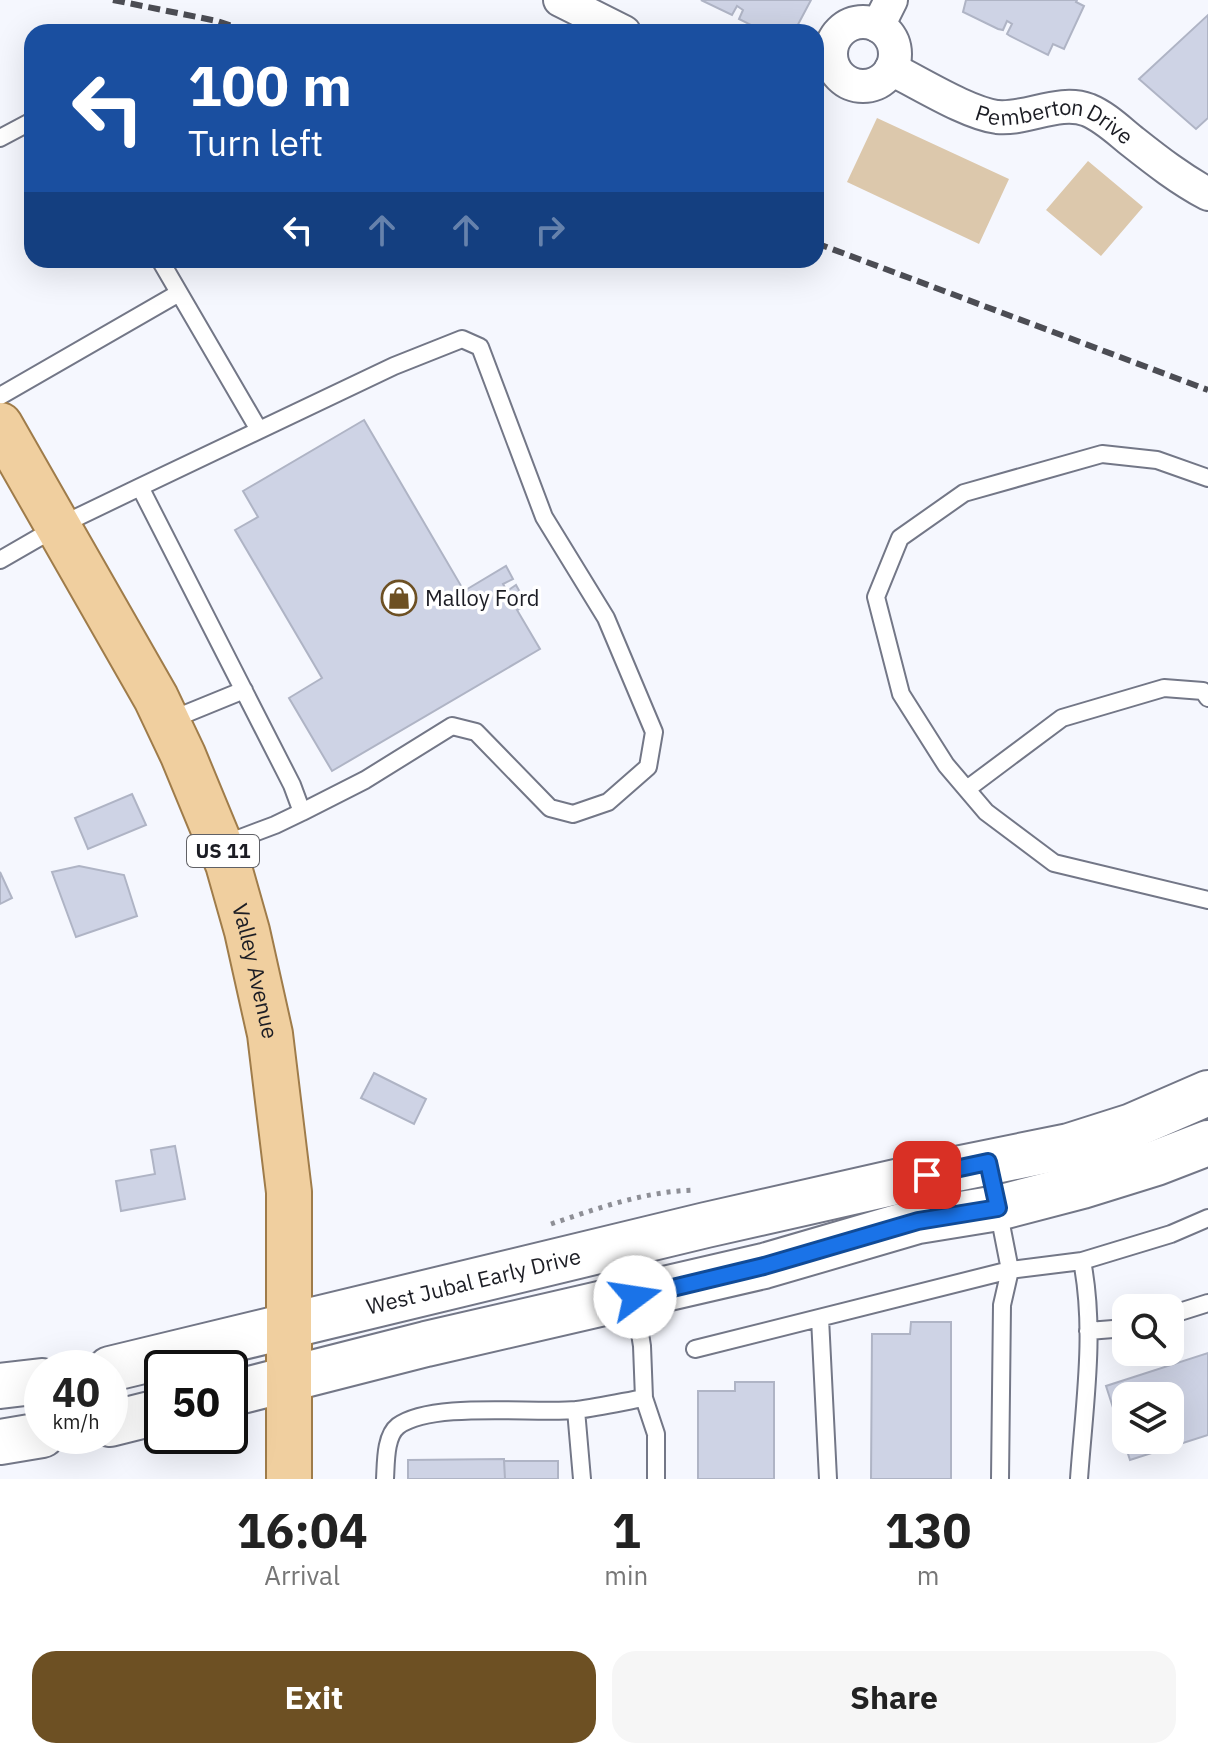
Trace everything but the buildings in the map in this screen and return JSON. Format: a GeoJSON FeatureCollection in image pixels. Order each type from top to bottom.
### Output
{"type":"FeatureCollection","features":[{"type":"Feature","properties":{"kind":"main road","name":"Valley Avenue"},"geometry":{"type":"LineString","coordinates":[[0,425],[167,722],[221,845],[247,931],[270,1034],[289,1192],[289,1479]]}},
{"type":"Feature","properties":{"kind":"main road","name":"West Jubal Early Drive"},"geometry":{"type":"LineString","coordinates":[[128,1365],[626,1245],[1069,1146],[1132,1126],[1208,1093]]}},
{"type":"Feature","properties":{"kind":"main road"},"geometry":{"type":"LineString","coordinates":[[248,1390],[426,1344],[764,1266],[918,1221],[998,1208],[1097,1182],[1208,1143]]}},
{"type":"Feature","properties":{"kind":"main road"},"geometry":{"type":"LineString","coordinates":[[0,1386],[24,1383]]}},
{"type":"Feature","properties":{"kind":"main road"},"geometry":{"type":"LineString","coordinates":[[0,1442],[24,1438]]}},
{"type":"Feature","properties":{"kind":"street"},"geometry":{"type":"LineString","coordinates":[[560,0],[608,24]]}},
{"type":"Feature","properties":{"kind":"street"},"geometry":{"type":"LineString","coordinates":[[885,13],[894,49],[891,69],[877,83],[858,86],[840,77],[824,62],[841,31],[885,13]]}},
{"type":"Feature","properties":{"kind":"street","name":"Pemberton Drive"},"geometry":{"type":"LineString","coordinates":[[891,69],[977,112],[996,117],[1026,116],[1067,106],[1085,109],[1100,116],[1180,179],[1208,194]]}},
{"type":"Feature","properties":{"kind":"street"},"geometry":{"type":"LineString","coordinates":[[988,1162],[998,1208]]}},
{"type":"Feature","properties":{"kind":"lane"},"geometry":{"type":"LineString","coordinates":[[0,138],[24,125]]}},
{"type":"Feature","properties":{"kind":"lane"},"geometry":{"type":"LineString","coordinates":[[165,268],[259,430]]}},
{"type":"Feature","properties":{"kind":"lane"},"geometry":{"type":"LineString","coordinates":[[0,396],[179,293]]}},
{"type":"Feature","properties":{"kind":"lane"},"geometry":{"type":"LineString","coordinates":[[0,560],[59,526],[394,366],[462,339],[480,347],[544,517],[606,618],[654,732],[648,767],[608,802],[573,814],[550,808],[476,732],[452,726],[365,780],[275,825],[221,845]]}},
{"type":"Feature","properties":{"kind":"lane"},"geometry":{"type":"LineString","coordinates":[[1208,478],[1157,460],[1102,454],[964,493],[900,538],[876,597],[901,694],[946,765],[986,812],[1054,863],[1208,900]]}},
{"type":"Feature","properties":{"kind":"lane"},"geometry":{"type":"LineString","coordinates":[[140,487],[292,785],[302,812]]}},
{"type":"Feature","properties":{"kind":"lane"},"geometry":{"type":"LineString","coordinates":[[967,789],[1062,718],[1164,688],[1203,691],[1208,698]]}},
{"type":"Feature","properties":{"kind":"lane"},"geometry":{"type":"LineString","coordinates":[[167,722],[244,690]]}},
{"type":"Feature","properties":{"kind":"lane"},"geometry":{"type":"LineString","coordinates":[[998,1208],[1010,1270],[1002,1305],[1000,1479]]}},
{"type":"Feature","properties":{"kind":"lane"},"geometry":{"type":"LineString","coordinates":[[695,1349],[1010,1270],[1082,1261],[1171,1234],[1208,1218]]}},
{"type":"Feature","properties":{"kind":"lane"},"geometry":{"type":"LineString","coordinates":[[626,1245],[642,1346],[644,1398],[656,1434],[656,1479]]}},
{"type":"Feature","properties":{"kind":"lane"},"geometry":{"type":"LineString","coordinates":[[1079,1479],[1089,1297],[1082,1261]]}},
{"type":"Feature","properties":{"kind":"lane"},"geometry":{"type":"LineString","coordinates":[[1184,1311],[1208,1303]]}},
{"type":"Feature","properties":{"kind":"lane"},"geometry":{"type":"LineString","coordinates":[[820,1318],[828,1479]]}},
{"type":"Feature","properties":{"kind":"lane"},"geometry":{"type":"LineString","coordinates":[[1088,1331],[1112,1329]]}},
{"type":"Feature","properties":{"kind":"lane"},"geometry":{"type":"LineString","coordinates":[[385,1479],[389,1441],[396,1427],[415,1419],[446,1412],[576,1410],[644,1398]]}},
{"type":"Feature","properties":{"kind":"lane"},"geometry":{"type":"LineString","coordinates":[[576,1410],[582,1479]]}},
{"type":"Feature","properties":{"kind":"shaded area"},"geometry":{"type":"Polygon","coordinates":[[[877,118],[1009,179],[979,244],[847,182],[877,118]]]}},
{"type":"Feature","properties":{"kind":"shaded area"},"geometry":{"type":"Polygon","coordinates":[[[1088,161],[1143,207],[1101,256],[1046,210],[1088,161]]]}},
{"type":"Feature","properties":{"kind":"railway"},"geometry":{"type":"LineString","coordinates":[[113,0],[226,24]]}},
{"type":"Feature","properties":{"kind":"railway"},"geometry":{"type":"LineString","coordinates":[[824,246],[1208,390]]}},
{"type":"Feature","properties":{"kind":"place","name":"Malloy Ford"},"geometry":{"type":"Point","coordinates":[399,598]}},
{"type":"Feature","properties":{"kind":"route"},"geometry":{"type":"LineString","coordinates":[[635,1297],[764,1266],[918,1221],[998,1208],[988,1162],[927,1175]]}}]}
